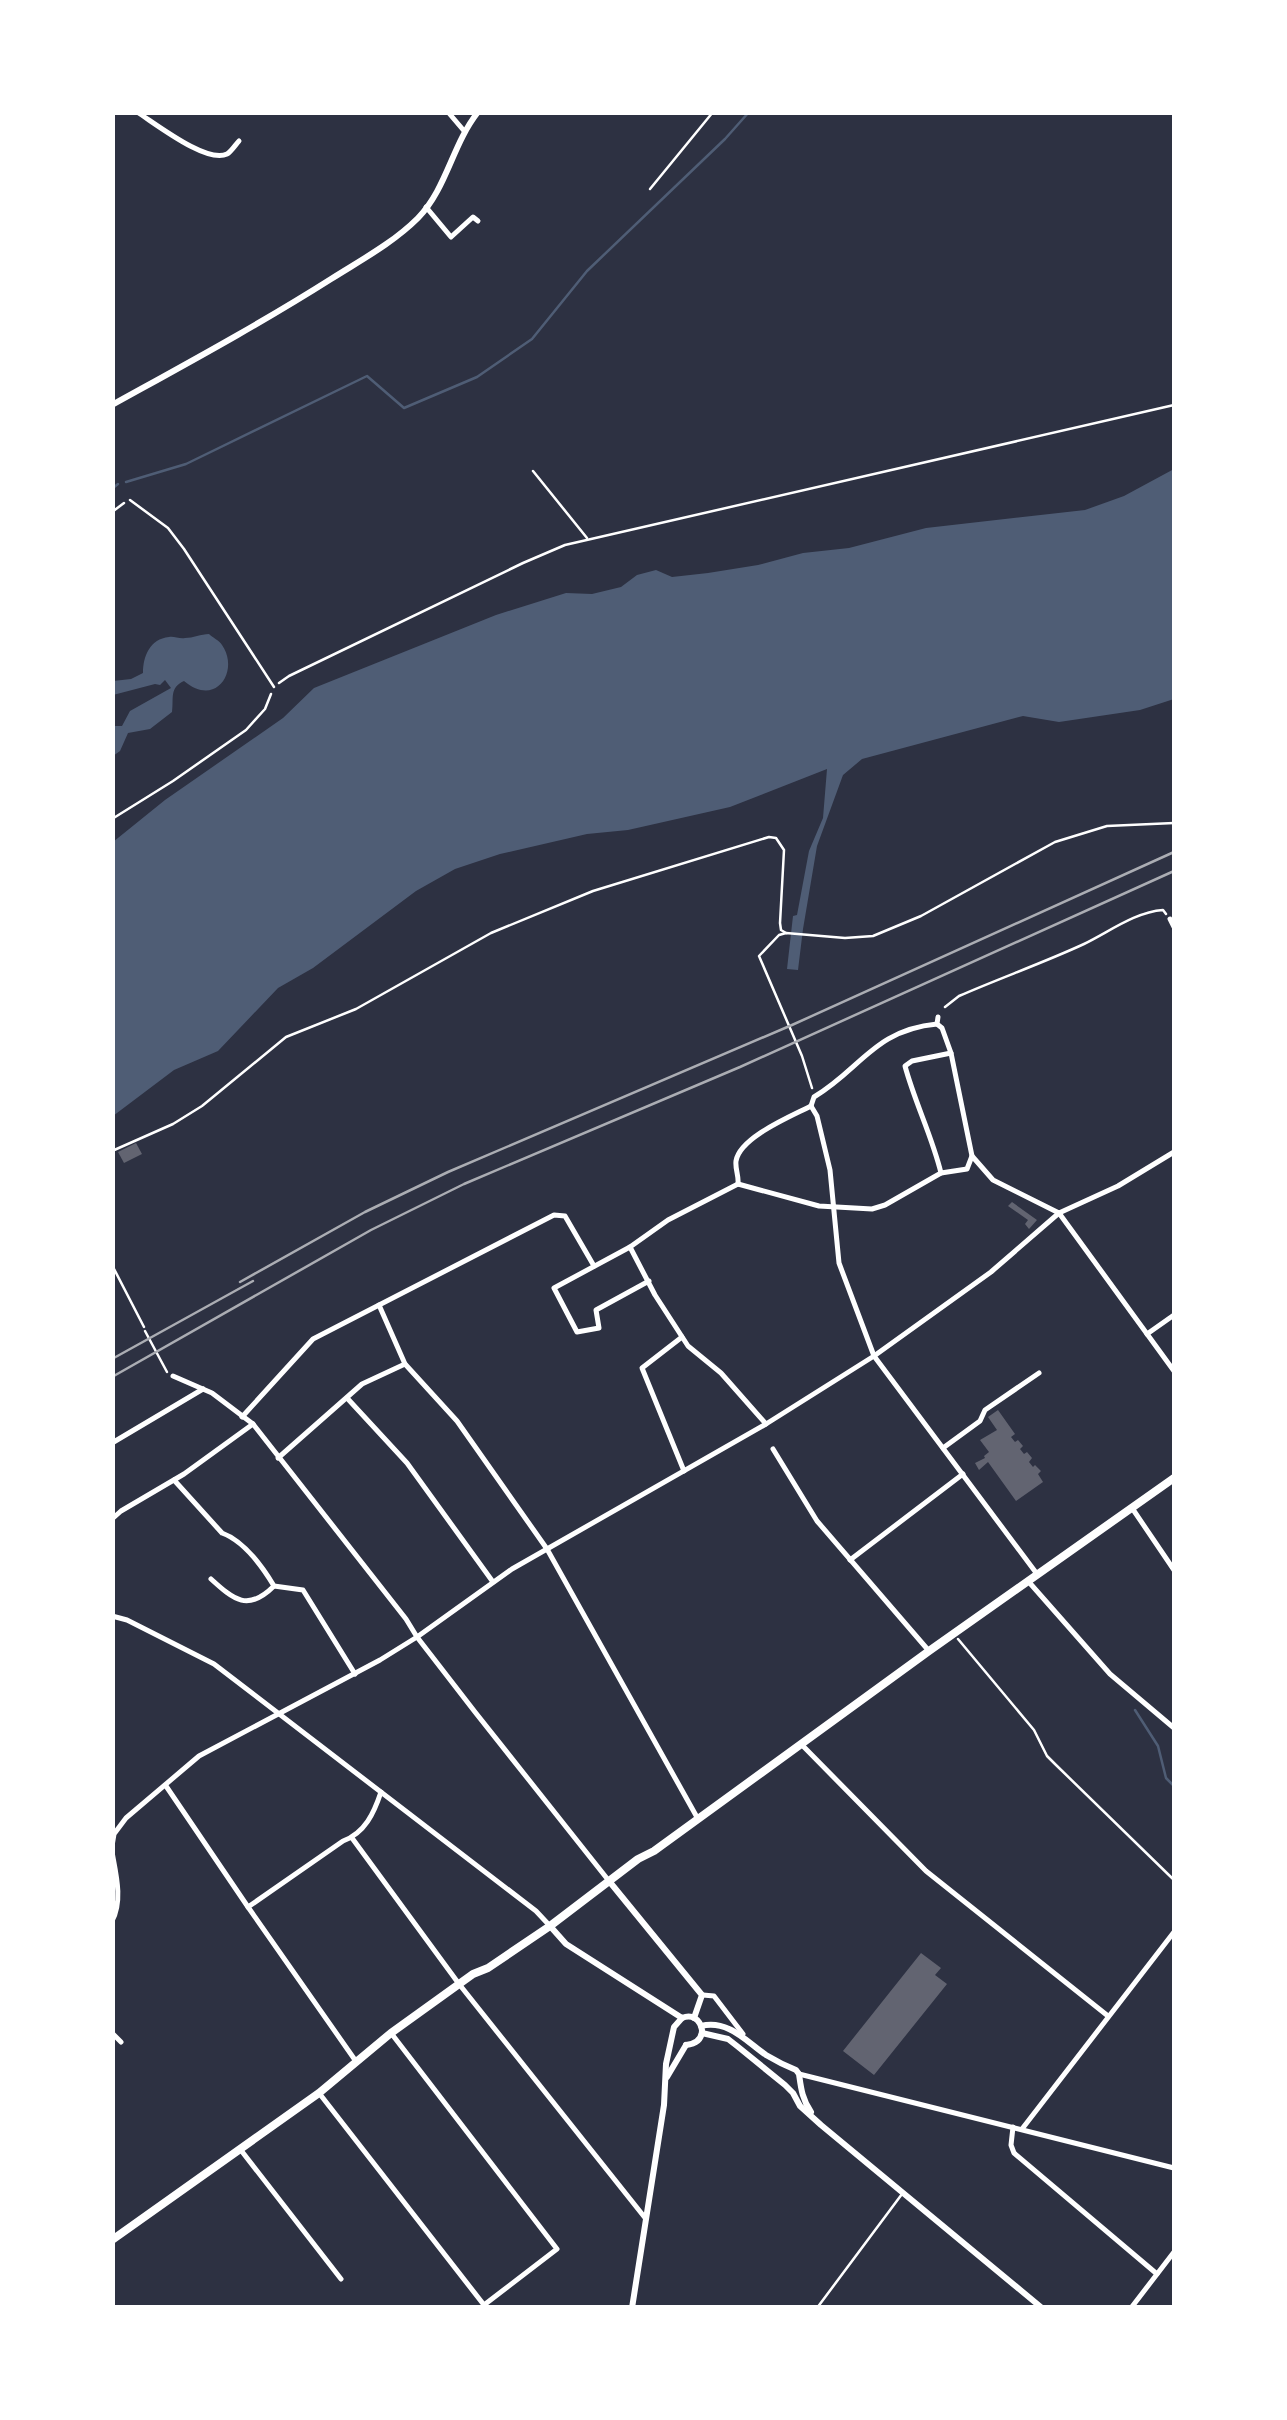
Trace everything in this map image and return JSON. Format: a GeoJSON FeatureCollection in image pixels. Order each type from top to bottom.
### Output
{"type":"FeatureCollection","features":[{"type":"Feature","properties":{"kind":"main road"},"geometry":{"type":"LineString","coordinates":[[112,2240],[318,2093],[355,2060],[472,1974],[488,1968],[550,1926],[638,1859],[1174,1478]]}},
{"type":"Feature","properties":{"kind":"street"},"geometry":{"type":"LineString","coordinates":[[138,112],[206,154],[229,153],[239,142]]}},
{"type":"Feature","properties":{"kind":"street"},"geometry":{"type":"LineString","coordinates":[[448,112],[464,132]]}},
{"type":"Feature","properties":{"kind":"street"},"geometry":{"type":"LineString","coordinates":[[112,405],[280,312],[387,244],[437,194],[464,132],[478,112]]}},
{"type":"Feature","properties":{"kind":"street"},"geometry":{"type":"LineString","coordinates":[[426,208],[452,238],[473,217],[478,221]]}},
{"type":"Feature","properties":{"kind":"street"},"geometry":{"type":"LineString","coordinates":[[1170,919],[1174,927]]}},
{"type":"Feature","properties":{"kind":"street"},"geometry":{"type":"LineString","coordinates":[[1038,1574],[874,1356],[838,1263],[830,1170],[812,1106],[814,1097],[832,1086],[877,1044],[938,1021],[951,1053],[972,1156],[993,1180],[1059,1214],[1174,1372]]}},
{"type":"Feature","properties":{"kind":"street"},"geometry":{"type":"LineString","coordinates":[[942,1173],[905,1066],[951,1053]]}},
{"type":"Feature","properties":{"kind":"street"},"geometry":{"type":"LineString","coordinates":[[738,1184],[737,1156],[745,1145],[812,1106]]}},
{"type":"Feature","properties":{"kind":"street"},"geometry":{"type":"LineString","coordinates":[[112,1921],[118,1896],[114,1834],[126,1818],[199,1756],[355,1674],[546,1549],[762,1429],[874,1356],[991,1272],[1059,1214],[1118,1186],[1174,1152]]}},
{"type":"Feature","properties":{"kind":"street"},"geometry":{"type":"LineString","coordinates":[[650,1281],[596,1310],[599,1328],[577,1332],[554,1288],[630,1247],[668,1220],[738,1184],[804,1203],[872,1209],[942,1173],[967,1169],[972,1156]]}},
{"type":"Feature","properties":{"kind":"street"},"geometry":{"type":"LineString","coordinates":[[242,1417],[313,1339],[554,1215],[566,1216],[594,1266]]}},
{"type":"Feature","properties":{"kind":"street"},"geometry":{"type":"LineString","coordinates":[[630,1247],[688,1346],[722,1374],[762,1429]]}},
{"type":"Feature","properties":{"kind":"street"},"geometry":{"type":"LineString","coordinates":[[379,1305],[404,1364],[457,1421],[546,1549],[698,1819]]}},
{"type":"Feature","properties":{"kind":"street"},"geometry":{"type":"LineString","coordinates":[[1148,1334],[1174,1314]]}},
{"type":"Feature","properties":{"kind":"street"},"geometry":{"type":"LineString","coordinates":[[682,1337],[642,1368],[684,1471]]}},
{"type":"Feature","properties":{"kind":"street"},"geometry":{"type":"LineString","coordinates":[[278,1458],[362,1384],[404,1364]]}},
{"type":"Feature","properties":{"kind":"street"},"geometry":{"type":"LineString","coordinates":[[943,1448],[980,1421],[985,1410],[1039,1373]]}},
{"type":"Feature","properties":{"kind":"street"},"geometry":{"type":"LineString","coordinates":[[172,1376],[203,1388],[253,1424],[609,1882],[702,1995],[714,1996],[744,2037]]}},
{"type":"Feature","properties":{"kind":"street"},"geometry":{"type":"LineString","coordinates":[[112,1444],[203,1388]]}},
{"type":"Feature","properties":{"kind":"street"},"geometry":{"type":"LineString","coordinates":[[347,1398],[407,1463],[493,1582]]}},
{"type":"Feature","properties":{"kind":"street"},"geometry":{"type":"LineString","coordinates":[[112,1518],[253,1424]]}},
{"type":"Feature","properties":{"kind":"street"},"geometry":{"type":"LineString","coordinates":[[773,1449],[817,1521],[929,1651]]}},
{"type":"Feature","properties":{"kind":"street"},"geometry":{"type":"LineString","coordinates":[[850,1560],[962,1474]]}},
{"type":"Feature","properties":{"kind":"street"},"geometry":{"type":"LineString","coordinates":[[174,1480],[222,1532],[233,1537],[274,1586]]}},
{"type":"Feature","properties":{"kind":"street"},"geometry":{"type":"LineString","coordinates":[[1132,1508],[1174,1570]]}},
{"type":"Feature","properties":{"kind":"street"},"geometry":{"type":"LineString","coordinates":[[211,1578],[231,1598],[245,1602],[263,1597],[274,1586]]}},
{"type":"Feature","properties":{"kind":"street"},"geometry":{"type":"LineString","coordinates":[[1028,1581],[1110,1674],[1174,1728]]}},
{"type":"Feature","properties":{"kind":"street"},"geometry":{"type":"LineString","coordinates":[[274,1586],[303,1590],[355,1674]]}},
{"type":"Feature","properties":{"kind":"street"},"geometry":{"type":"LineString","coordinates":[[112,1616],[214,1664],[536,1911],[566,1944],[682,2018],[694,2018]]}},
{"type":"Feature","properties":{"kind":"street"},"geometry":{"type":"LineString","coordinates":[[802,1744],[926,1871],[1108,2016]]}},
{"type":"Feature","properties":{"kind":"street"},"geometry":{"type":"LineString","coordinates":[[166,1784],[355,2060]]}},
{"type":"Feature","properties":{"kind":"street"},"geometry":{"type":"LineString","coordinates":[[248,1907],[352,1838],[370,1821],[382,1792]]}},
{"type":"Feature","properties":{"kind":"street"},"geometry":{"type":"LineString","coordinates":[[352,1838],[459,1984],[647,2220]]}},
{"type":"Feature","properties":{"kind":"street"},"geometry":{"type":"LineString","coordinates":[[1022,2129],[1174,1932]]}},
{"type":"Feature","properties":{"kind":"street"},"geometry":{"type":"LineString","coordinates":[[694,2018],[702,1995]]}},
{"type":"Feature","properties":{"kind":"street"},"geometry":{"type":"LineString","coordinates":[[633,2307],[666,2064],[676,2023],[682,2018]]}},
{"type":"Feature","properties":{"kind":"street"},"geometry":{"type":"LineString","coordinates":[[694,2018],[702,2030],[728,2039],[785,2085],[821,2125],[1038,2306]]}},
{"type":"Feature","properties":{"kind":"street"},"geometry":{"type":"LineString","coordinates":[[674,2034],[678,2042],[686,2045],[696,2042],[710,2024],[729,2028],[799,2078],[1174,2168]]}},
{"type":"Feature","properties":{"kind":"street"},"geometry":{"type":"LineString","coordinates":[[112,2033],[120,2042]]}},
{"type":"Feature","properties":{"kind":"street"},"geometry":{"type":"LineString","coordinates":[[318,2093],[485,2306],[557,2250],[391,2033]]}},
{"type":"Feature","properties":{"kind":"street"},"geometry":{"type":"LineString","coordinates":[[666,2078],[686,2045]]}},
{"type":"Feature","properties":{"kind":"street"},"geometry":{"type":"LineString","coordinates":[[785,2085],[793,2086],[799,2078]]}},
{"type":"Feature","properties":{"kind":"street"},"geometry":{"type":"LineString","coordinates":[[799,2078],[805,2103],[821,2125]]}},
{"type":"Feature","properties":{"kind":"street"},"geometry":{"type":"LineString","coordinates":[[1013,2127],[1010,2145],[1014,2153],[1158,2274]]}},
{"type":"Feature","properties":{"kind":"street"},"geometry":{"type":"LineString","coordinates":[[240,2149],[341,2279]]}},
{"type":"Feature","properties":{"kind":"street"},"geometry":{"type":"LineString","coordinates":[[1131,2308],[1174,2252]]}},
{"type":"Feature","properties":{"kind":"lane"},"geometry":{"type":"LineString","coordinates":[[130,500],[168,528],[274,687]]}},
{"type":"Feature","properties":{"kind":"lane"},"geometry":{"type":"LineString","coordinates":[[112,1265],[144,1327]]}},
{"type":"Feature","properties":{"kind":"lane"},"geometry":{"type":"LineString","coordinates":[[817,2308],[903,2193]]}},
{"type":"Feature","properties":{"kind":"path"},"geometry":{"type":"LineString","coordinates":[[650,188],[713,112]]}},
{"type":"Feature","properties":{"kind":"path"},"geometry":{"type":"LineString","coordinates":[[112,819],[246,730],[265,709],[274,687],[289,676],[523,563],[588,539],[1174,405]]}},
{"type":"Feature","properties":{"kind":"path"},"geometry":{"type":"LineString","coordinates":[[533,471],[588,539]]}},
{"type":"Feature","properties":{"kind":"path"},"geometry":{"type":"LineString","coordinates":[[112,512],[130,500]]}},
{"type":"Feature","properties":{"kind":"path"},"geometry":{"type":"LineString","coordinates":[[814,1097],[802,1056],[758,956],[779,935],[873,936],[921,916],[1055,842],[1106,826],[1174,823]]}},
{"type":"Feature","properties":{"kind":"path"},"geometry":{"type":"LineString","coordinates":[[112,1151],[173,1124],[202,1106],[286,1037],[356,1009],[491,932],[593,891],[769,836],[776,838],[784,850],[780,922],[781,930],[787,933]]}},
{"type":"Feature","properties":{"kind":"path"},"geometry":{"type":"LineString","coordinates":[[945,1007],[960,996],[1153,910],[1163,910],[1170,919]]}},
{"type":"Feature","properties":{"kind":"path"},"geometry":{"type":"LineString","coordinates":[[144,1327],[172,1376]]}},
{"type":"Feature","properties":{"kind":"path"},"geometry":{"type":"LineString","coordinates":[[954,1634],[1034,1730],[1055,1764],[1174,1880]]}},
{"type":"Feature","properties":{"kind":"water"},"geometry":{"type":"Polygon","coordinates":[[[1174,469],[1174,699],[1140,710],[1059,722],[1023,716],[862,759],[843,775],[817,846],[798,970],[787,969],[793,916],[797,915],[809,851],[823,818],[827,769],[730,807],[628,830],[587,834],[455,869],[416,891],[313,968],[278,988],[218,1051],[174,1070],[113,1116],[113,842],[165,800],[283,718],[314,688],[496,615],[566,593],[592,594],[621,587],[637,575],[656,570],[672,577],[708,573],[803,553],[849,548],[926,528],[1085,510],[1124,496],[1174,469]]]}},
{"type":"Feature","properties":{"kind":"water"},"geometry":{"type":"Polygon","coordinates":[[[209,634],[227,655],[222,683],[206,690],[184,681],[179,684],[173,694],[172,712],[150,729],[128,733],[120,751],[113,756],[113,726],[122,726],[130,711],[171,688],[165,680],[160,685],[113,695],[113,681],[143,673],[146,655],[162,638],[209,634]]]}},
{"type":"Feature","properties":{"kind":"building"},"geometry":{"type":"Polygon","coordinates":[[[136,1143],[142,1154],[124,1163],[118,1152],[136,1143]]]}},
{"type":"Feature","properties":{"kind":"building"},"geometry":{"type":"Polygon","coordinates":[[[1012,1202],[1037,1220],[1029,1229],[1025,1224],[1028,1220],[1008,1206],[1012,1202]]]}},
{"type":"Feature","properties":{"kind":"building"},"geometry":{"type":"Polygon","coordinates":[[[998,1410],[1015,1434],[1011,1437],[1032,1458],[1029,1462],[1033,1467],[1041,1471],[1038,1474],[1043,1482],[1016,1501],[988,1462],[979,1470],[975,1463],[989,1452],[980,1440],[997,1430],[988,1417],[998,1410]]]}},
{"type":"Feature","properties":{"kind":"building"},"geometry":{"type":"Polygon","coordinates":[[[921,1953],[941,1968],[935,1975],[947,1984],[874,2075],[843,2051],[921,1953]]]}},
{"type":"Feature","properties":{"kind":"waterway"},"geometry":{"type":"LineString","coordinates":[[126,482],[186,464],[367,376],[404,408],[477,377],[532,339],[587,271],[749,112]]}},
{"type":"Feature","properties":{"kind":"waterway"},"geometry":{"type":"LineString","coordinates":[[113,488],[118,484]]}},
{"type":"Feature","properties":{"kind":"waterway"},"geometry":{"type":"LineString","coordinates":[[1135,1710],[1158,1746],[1166,1778],[1174,1786]]}},
{"type":"Feature","properties":{"kind":"railway"},"geometry":{"type":"LineString","coordinates":[[240,1282],[365,1212],[448,1172],[792,1025],[1174,852]]}},
{"type":"Feature","properties":{"kind":"railway"},"geometry":{"type":"LineString","coordinates":[[112,1377],[371,1230],[464,1184],[740,1067],[1174,871]]}},
{"type":"Feature","properties":{"kind":"railway"},"geometry":{"type":"LineString","coordinates":[[112,1359],[253,1281]]}}]}
